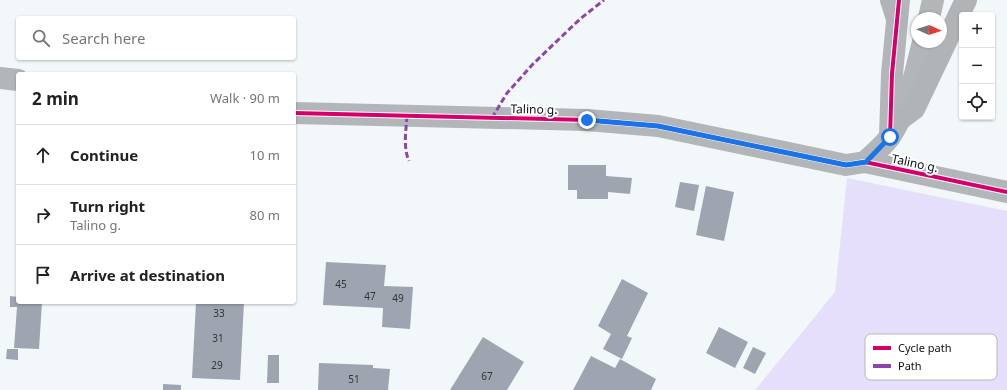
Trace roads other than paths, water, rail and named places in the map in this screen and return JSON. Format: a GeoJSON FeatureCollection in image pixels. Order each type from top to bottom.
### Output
{"type":"FeatureCollection","features":[{"type":"Feature","properties":{"kind":"highway"},"geometry":{"type":"LineString","coordinates":[[894,128],[914,109],[966,0]]}},
{"type":"Feature","properties":{"kind":"street"},"geometry":{"type":"LineString","coordinates":[[930,12],[933,0]]}},
{"type":"Feature","properties":{"kind":"street"},"geometry":{"type":"LineString","coordinates":[[894,128],[892,74],[895,6]]}},
{"type":"Feature","properties":{"kind":"street"},"geometry":{"type":"LineString","coordinates":[[866,162],[894,128],[907,99],[921,48]]}},
{"type":"Feature","properties":{"kind":"street"},"geometry":{"type":"LineString","coordinates":[[0,78],[16,80]]}},
{"type":"Feature","properties":{"kind":"street","name":"Talino g."},"geometry":{"type":"LineString","coordinates":[[296,113],[587,120],[658,126],[846,165],[866,162],[1007,192]]}}]}
